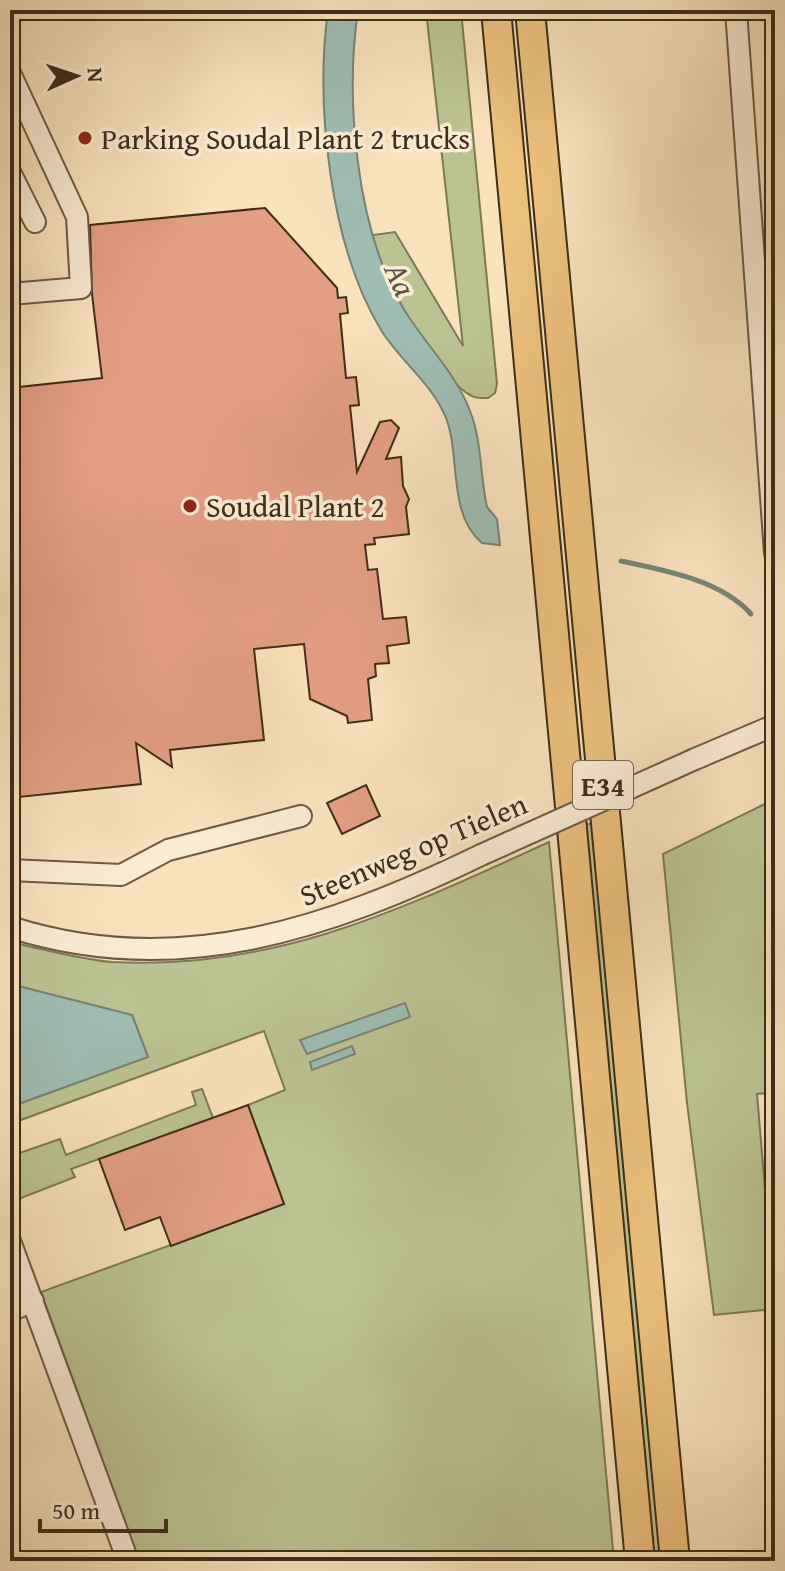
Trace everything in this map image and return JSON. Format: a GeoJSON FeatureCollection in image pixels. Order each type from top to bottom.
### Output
{"type":"FeatureCollection","features":[{"type":"Feature","properties":{"kind":"highway","name":"E34"},"geometry":{"type":"LineString","coordinates":[[496,10],[640,1561]]}},
{"type":"Feature","properties":{"kind":"highway","name":"E34"},"geometry":{"type":"LineString","coordinates":[[530,10],[675,1561]]}},
{"type":"Feature","properties":{"kind":"street"},"geometry":{"type":"LineString","coordinates":[[736,10],[775,553]]}},
{"type":"Feature","properties":{"kind":"street"},"geometry":{"type":"LineString","coordinates":[[10,73],[77,217],[81,288],[10,294]]}},
{"type":"Feature","properties":{"kind":"street"},"geometry":{"type":"LineString","coordinates":[[10,172],[35,222]]}},
{"type":"Feature","properties":{"kind":"street","name":"Steenweg op Tielen"},"geometry":{"type":"LineString","coordinates":[[10,927],[138,950],[203,948],[260,939],[355,911],[775,725]]}},
{"type":"Feature","properties":{"kind":"street"},"geometry":{"type":"LineString","coordinates":[[10,870],[121,875],[168,850],[301,816]]}},
{"type":"Feature","properties":{"kind":"street"},"geometry":{"type":"LineString","coordinates":[[10,1241],[128,1561]]}},
{"type":"Feature","properties":{"kind":"street"},"geometry":{"type":"LineString","coordinates":[[10,1311],[33,1301]]}},
{"type":"Feature","properties":{"kind":"green space"},"geometry":{"type":"Polygon","coordinates":[[[426,10],[461,10],[497,384],[495,393],[488,398],[472,396],[457,385],[426,346],[386,274],[373,235],[395,232],[463,346],[426,10]]]}},
{"type":"Feature","properties":{"kind":"green space"},"geometry":{"type":"Polygon","coordinates":[[[775,799],[775,1092],[757,1094],[775,1309],[714,1315],[687,1103],[663,854],[775,799]]]}},
{"type":"Feature","properties":{"kind":"green space"},"geometry":{"type":"Polygon","coordinates":[[[593,823],[662,1561],[654,1561],[585,825],[593,823]]]}},
{"type":"Feature","properties":{"kind":"green space"},"geometry":{"type":"Polygon","coordinates":[[[549,842],[614,1561],[139,1561],[41,1292],[284,1204],[248,1105],[285,1090],[264,1031],[10,1124],[10,1107],[148,1057],[132,1015],[10,984],[10,942],[112,962],[172,962],[229,956],[338,930],[443,890],[549,842]]]}},
{"type":"Feature","properties":{"kind":"green space"},"geometry":{"type":"Polygon","coordinates":[[[202,1089],[213,1118],[71,1169],[75,1177],[16,1200],[10,1183],[11,1156],[60,1139],[66,1155],[196,1105],[192,1092],[202,1089]]]}},
{"type":"Feature","properties":{"kind":"water"},"geometry":{"type":"Polygon","coordinates":[[[328,10],[358,10],[354,45],[354,121],[364,199],[373,236],[400,303],[464,396],[477,434],[487,507],[497,519],[500,545],[482,543],[471,531],[459,501],[446,418],[433,394],[381,330],[349,258],[330,174],[326,131],[324,48],[328,10]]]}},
{"type":"Feature","properties":{"kind":"water"},"geometry":{"type":"Polygon","coordinates":[[[10,984],[132,1015],[148,1057],[10,1107],[10,984]]]}},
{"type":"Feature","properties":{"kind":"water"},"geometry":{"type":"Polygon","coordinates":[[[405,1003],[410,1017],[307,1054],[300,1040],[405,1003]]]}},
{"type":"Feature","properties":{"kind":"water"},"geometry":{"type":"Polygon","coordinates":[[[352,1046],[355,1054],[312,1070],[310,1062],[352,1046]]]}},
{"type":"Feature","properties":{"kind":"building","name":"Soudal Plant 2"},"geometry":{"type":"Polygon","coordinates":[[[265,208],[337,288],[338,298],[346,297],[348,313],[340,314],[346,378],[356,377],[359,405],[350,406],[357,472],[380,422],[391,420],[399,428],[386,459],[401,457],[403,486],[409,499],[406,507],[409,534],[374,538],[375,544],[365,545],[368,570],[377,569],[383,619],[406,617],[409,643],[387,646],[389,663],[375,664],[376,676],[368,679],[372,720],[348,723],[347,716],[310,699],[304,644],[254,649],[264,740],[170,750],[172,767],[136,743],[141,784],[10,798],[10,388],[102,378],[92,294],[90,225],[265,208]]]}},
{"type":"Feature","properties":{"kind":"building"},"geometry":{"type":"Polygon","coordinates":[[[366,785],[380,816],[342,834],[327,803],[366,785]]]}},
{"type":"Feature","properties":{"kind":"building"},"geometry":{"type":"Polygon","coordinates":[[[248,1105],[284,1204],[171,1246],[160,1217],[125,1230],[99,1159],[248,1105]]]}},
{"type":"Feature","properties":{"kind":"waterway","name":"Aa"},"geometry":{"type":"LineString","coordinates":[[621,561],[708,585],[739,602],[751,614]]}},
{"type":"Feature","properties":{"kind":"waterway","name":"Aa"},"geometry":{"type":"LineString","coordinates":[[767,634],[775,643]]}},
{"type":"Feature","properties":{"kind":"place","name":"Parking Soudal Plant 2 trucks"},"geometry":{"type":"Point","coordinates":[85,138]}},
{"type":"Feature","properties":{"kind":"place","name":"Soudal Plant 2"},"geometry":{"type":"Point","coordinates":[190,506]}}]}
